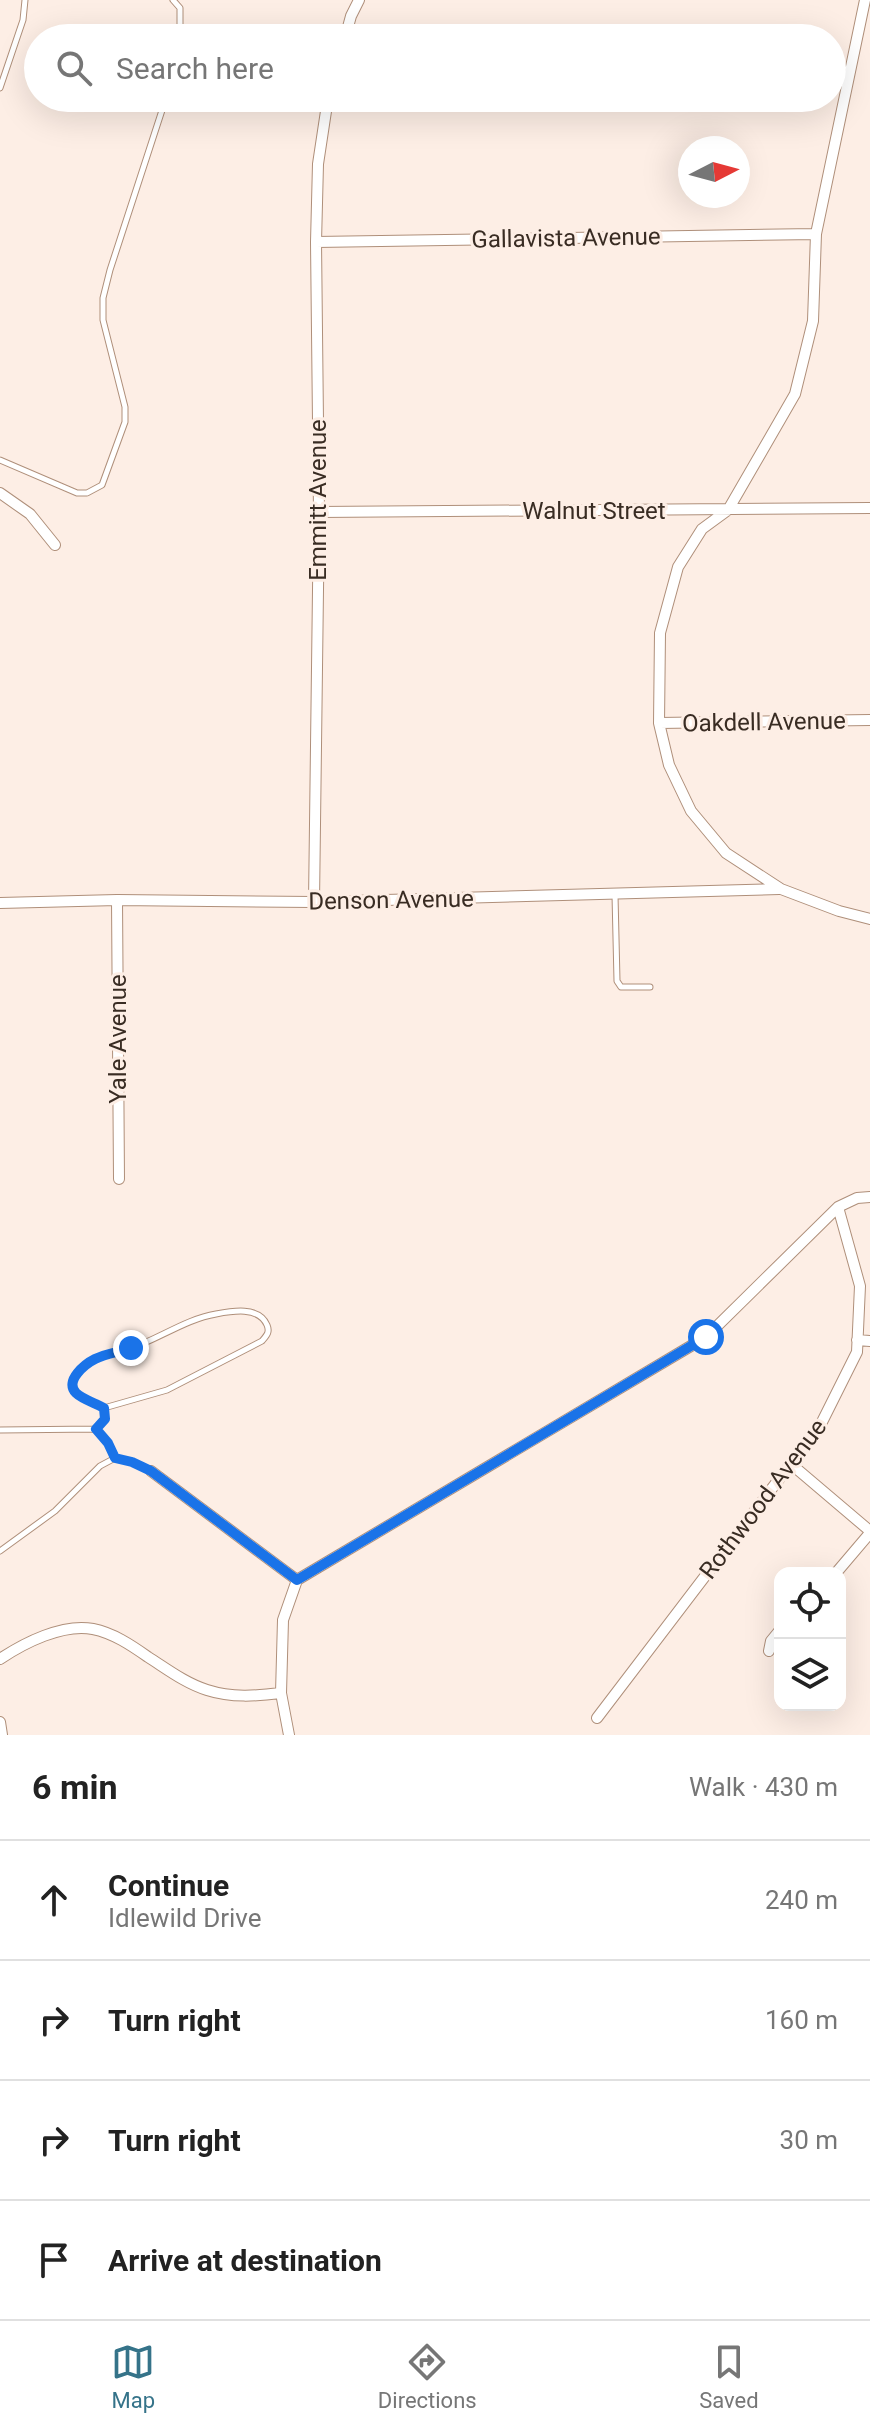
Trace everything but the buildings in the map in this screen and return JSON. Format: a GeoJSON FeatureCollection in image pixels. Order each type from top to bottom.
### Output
{"type":"FeatureCollection","features":[{"type":"Feature","properties":{"kind":"street"},"geometry":{"type":"LineString","coordinates":[[349,24],[359,0]]}},
{"type":"Feature","properties":{"kind":"street"},"geometry":{"type":"LineString","coordinates":[[846,91],[865,0]]}},
{"type":"Feature","properties":{"kind":"street","name":"Emmitt Avenue"},"geometry":{"type":"LineString","coordinates":[[314,902],[319,512],[316,242],[318,164],[326,112]]}},
{"type":"Feature","properties":{"kind":"street"},"geometry":{"type":"LineString","coordinates":[[842,112],[816,234],[813,321],[795,394],[728,510],[702,529],[678,567],[660,633],[659,723],[669,765],[691,811],[726,853],[781,889],[870,919]]}},
{"type":"Feature","properties":{"kind":"street","name":"Gallavista Avenue"},"geometry":{"type":"LineString","coordinates":[[316,242],[816,234]]}},
{"type":"Feature","properties":{"kind":"street"},"geometry":{"type":"LineString","coordinates":[[0,493],[30,514],[55,545]]}},
{"type":"Feature","properties":{"kind":"street","name":"Walnut Street"},"geometry":{"type":"LineString","coordinates":[[319,512],[870,508]]}},
{"type":"Feature","properties":{"kind":"street","name":"Oakdell Avenue"},"geometry":{"type":"LineString","coordinates":[[659,723],[870,720]]}},
{"type":"Feature","properties":{"kind":"street","name":"Denson Avenue"},"geometry":{"type":"LineString","coordinates":[[0,903],[117,900],[314,902],[781,889]]}},
{"type":"Feature","properties":{"kind":"street","name":"Yale Avenue"},"geometry":{"type":"LineString","coordinates":[[117,900],[119,1179]]}},
{"type":"Feature","properties":{"kind":"street"},"geometry":{"type":"LineString","coordinates":[[289,1735],[281,1693],[283,1620],[297,1580],[706,1337],[838,1207],[857,1198],[870,1197]]}},
{"type":"Feature","properties":{"kind":"street","name":"Rothwood Avenue"},"geometry":{"type":"LineString","coordinates":[[597,1718],[821,1424],[857,1352],[860,1286],[838,1207]]}},
{"type":"Feature","properties":{"kind":"street"},"geometry":{"type":"LineString","coordinates":[[857,1340],[870,1341]]}},
{"type":"Feature","properties":{"kind":"street"},"geometry":{"type":"LineString","coordinates":[[791,1464],[870,1532],[841,1567]]}},
{"type":"Feature","properties":{"kind":"street"},"geometry":{"type":"LineString","coordinates":[[151,1471],[297,1580]]}},
{"type":"Feature","properties":{"kind":"street"},"geometry":{"type":"LineString","coordinates":[[0,1659],[28,1641],[63,1631],[90,1628],[116,1637],[172,1674],[208,1690],[248,1697],[281,1693]]}},
{"type":"Feature","properties":{"kind":"street"},"geometry":{"type":"LineString","coordinates":[[769,1651],[774,1637]]}},
{"type":"Feature","properties":{"kind":"street"},"geometry":{"type":"LineString","coordinates":[[0,1722],[2,1735]]}},
{"type":"Feature","properties":{"kind":"lane"},"geometry":{"type":"LineString","coordinates":[[0,88],[23,20],[25,0]]}},
{"type":"Feature","properties":{"kind":"lane"},"geometry":{"type":"LineString","coordinates":[[173,0],[180,8],[180,24]]}},
{"type":"Feature","properties":{"kind":"lane"},"geometry":{"type":"LineString","coordinates":[[0,460],[77,493],[87,493],[102,485],[125,422],[125,407],[103,320],[103,298],[161,112]]}},
{"type":"Feature","properties":{"kind":"lane"},"geometry":{"type":"LineString","coordinates":[[615,894],[617,981],[621,987],[650,987]]}},
{"type":"Feature","properties":{"kind":"lane"},"geometry":{"type":"LineString","coordinates":[[250,1312],[261,1316],[266,1323],[267,1336],[262,1341],[184,1383],[104,1408],[77,1394],[72,1387],[79,1371],[95,1359],[131,1348],[212,1314],[250,1312]]}},
{"type":"Feature","properties":{"kind":"lane"},"geometry":{"type":"LineString","coordinates":[[0,1430],[96,1429],[105,1419],[104,1408]]}},
{"type":"Feature","properties":{"kind":"lane"},"geometry":{"type":"LineString","coordinates":[[96,1429],[115,1458]]}},
{"type":"Feature","properties":{"kind":"lane"},"geometry":{"type":"LineString","coordinates":[[0,1551],[55,1511],[100,1466],[115,1458],[151,1471]]}},
{"type":"Feature","properties":{"kind":"route"},"geometry":{"type":"LineString","coordinates":[[131,1348],[95,1359],[79,1371],[72,1387],[77,1394],[104,1408],[105,1419],[96,1429],[115,1458],[151,1471],[297,1580],[706,1337]]}}]}
